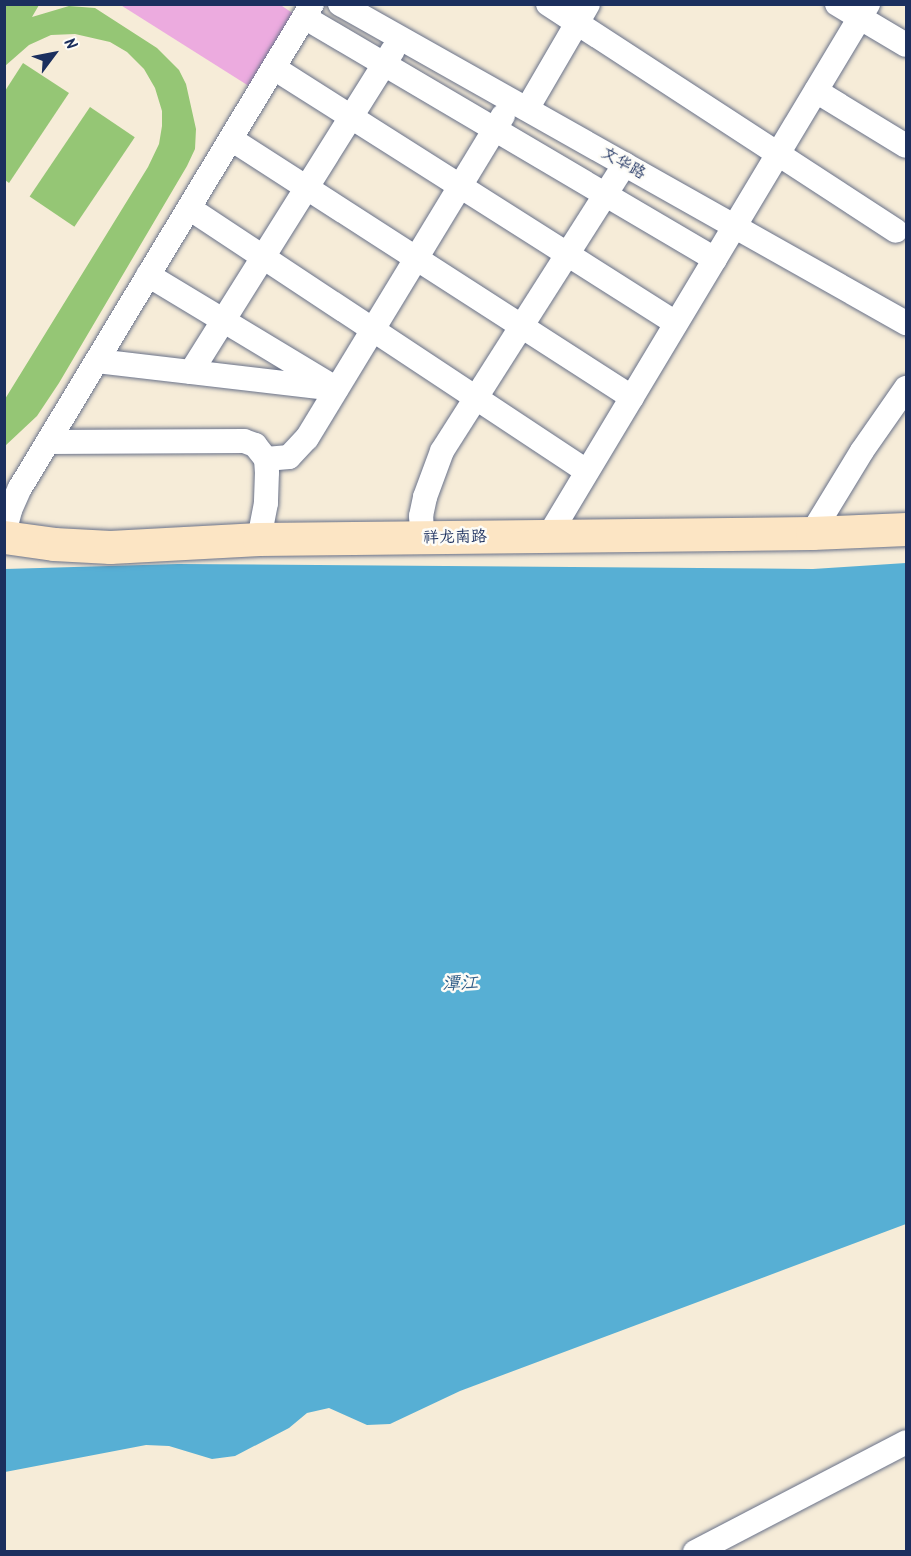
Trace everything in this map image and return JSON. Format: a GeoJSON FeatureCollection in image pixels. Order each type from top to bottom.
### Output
{"type":"FeatureCollection","features":[{"type":"Feature","properties":{"kind":"street","name":"文华路"},"geometry":{"type":"LineString","coordinates":[[340,4],[906,323]]}},
{"type":"Feature","properties":{"kind":"street"},"geometry":{"type":"LineString","coordinates":[[548,4],[582,14],[778,154],[896,231]]}},
{"type":"Feature","properties":{"kind":"street"},"geometry":{"type":"LineString","coordinates":[[837,4],[864,11],[906,45]]}},
{"type":"Feature","properties":{"kind":"street"},"geometry":{"type":"LineString","coordinates":[[4,535],[10,510],[20,488],[308,11],[384,64],[715,259]]}},
{"type":"Feature","properties":{"kind":"street"},"geometry":{"type":"LineString","coordinates":[[548,537],[864,11]]}},
{"type":"Feature","properties":{"kind":"street"},"geometry":{"type":"LineString","coordinates":[[266,459],[289,457],[298,448],[495,129],[520,105],[582,14]]}},
{"type":"Feature","properties":{"kind":"street"},"geometry":{"type":"LineString","coordinates":[[190,372],[400,38]]}},
{"type":"Feature","properties":{"kind":"street"},"geometry":{"type":"LineString","coordinates":[[274,68],[676,323]]}},
{"type":"Feature","properties":{"kind":"street"},"geometry":{"type":"LineString","coordinates":[[816,91],[906,146]]}},
{"type":"Feature","properties":{"kind":"street"},"geometry":{"type":"LineString","coordinates":[[231,139],[632,397]]}},
{"type":"Feature","properties":{"kind":"street"},"geometry":{"type":"LineString","coordinates":[[422,539],[421,516],[431,473],[474,396],[625,164]]}},
{"type":"Feature","properties":{"kind":"street"},"geometry":{"type":"LineString","coordinates":[[189,208],[587,471]]}},
{"type":"Feature","properties":{"kind":"street"},"geometry":{"type":"LineString","coordinates":[[148,275],[336,389]]}},
{"type":"Feature","properties":{"kind":"street"},"geometry":{"type":"LineString","coordinates":[[97,361],[336,389]]}},
{"type":"Feature","properties":{"kind":"street"},"geometry":{"type":"LineString","coordinates":[[812,533],[861,452],[906,388]]}},
{"type":"Feature","properties":{"kind":"street"},"geometry":{"type":"LineString","coordinates":[[48,442],[244,441],[261,450],[266,459],[266,503],[259,539]]}},
{"type":"Feature","properties":{"kind":"street","name":"祥龙南路"},"geometry":{"type":"LineString","coordinates":[[4,535],[54,544],[110,547],[259,539],[812,533],[906,529]]}},
{"type":"Feature","properties":{"kind":"street"},"geometry":{"type":"LineString","coordinates":[[695,1551],[906,1442]]}},
{"type":"Feature","properties":{"kind":"green space"},"geometry":{"type":"Polygon","coordinates":[[[5,4],[39,5],[32,17],[69,6],[95,8],[157,48],[179,70],[186,84],[196,129],[195,149],[187,166],[59,383],[37,416],[5,446],[5,399],[148,167],[159,144],[162,111],[155,88],[144,69],[127,52],[110,42],[75,34],[51,35],[29,45],[5,66],[5,4]]]}},
{"type":"Feature","properties":{"kind":"green space"},"geometry":{"type":"Polygon","coordinates":[[[23,63],[69,93],[9,183],[5,180],[5,91],[23,63]]]}},
{"type":"Feature","properties":{"kind":"green space"},"geometry":{"type":"Polygon","coordinates":[[[90,107],[135,137],[74,227],[30,197],[90,107]]]}},
{"type":"Feature","properties":{"kind":"water","name":"潭江"},"geometry":{"type":"Polygon","coordinates":[[[906,563],[906,1224],[460,1391],[390,1424],[367,1425],[329,1408],[307,1413],[289,1428],[235,1456],[212,1459],[169,1446],[146,1445],[5,1472],[5,569],[178,564],[813,569],[906,563]]]}},
{"type":"Feature","properties":{"kind":"building"},"geometry":{"type":"Polygon","coordinates":[[[119,4],[279,4],[297,16],[252,88],[119,4]]]}}]}
